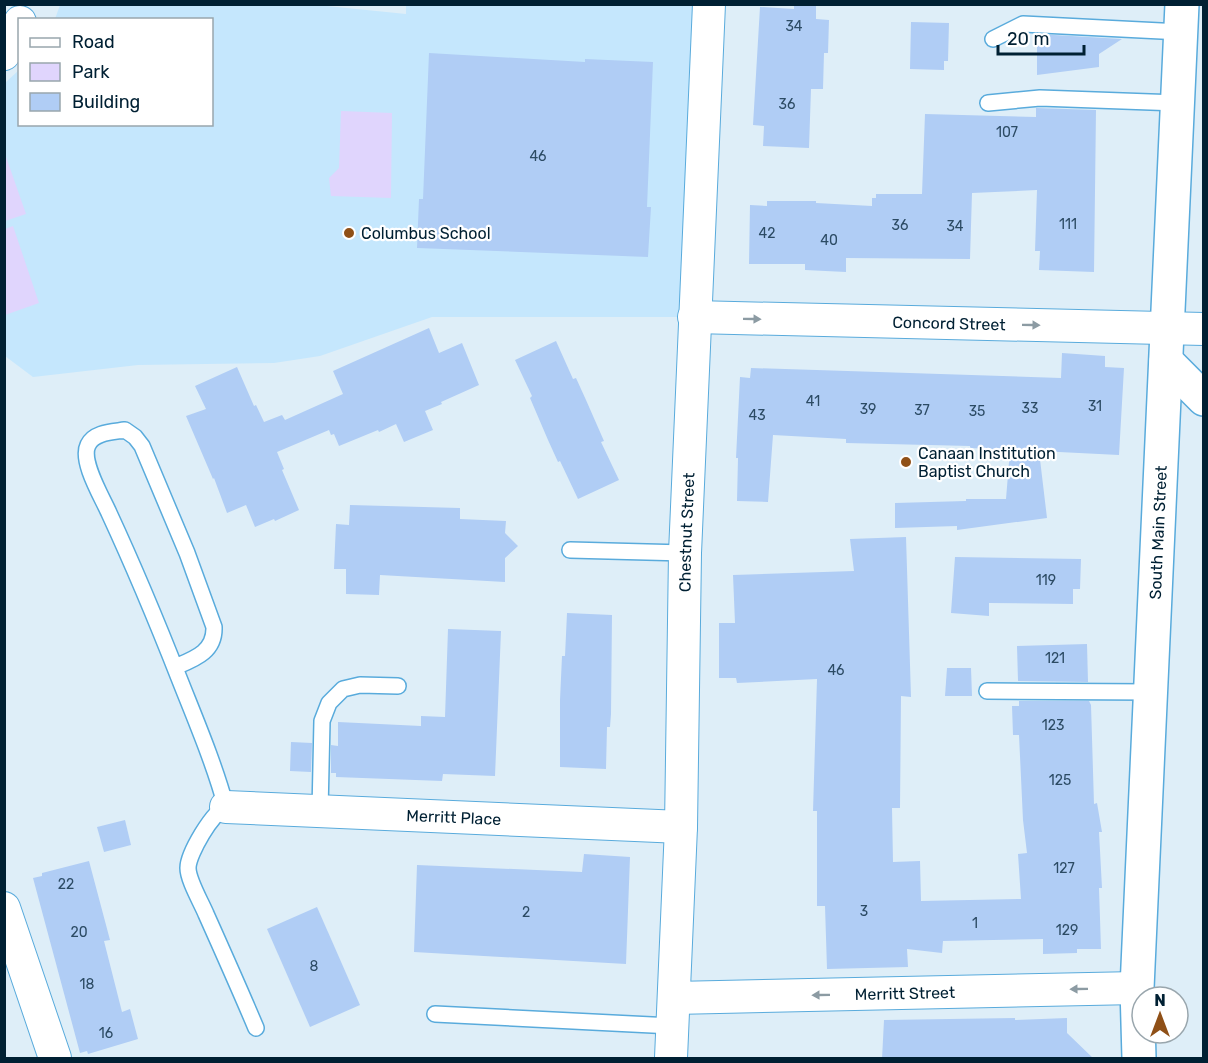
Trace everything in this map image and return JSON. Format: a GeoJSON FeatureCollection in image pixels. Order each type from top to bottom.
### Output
{"type":"FeatureCollection","features":[{"type":"Feature","properties":{"kind":"main road","name":"South Main Street"},"geometry":{"type":"LineString","coordinates":[[1137,985],[1181,18]]}},
{"type":"Feature","properties":{"kind":"main road"},"geometry":{"type":"LineString","coordinates":[[1166,361],[1203,399]]}},
{"type":"Feature","properties":{"kind":"street"},"geometry":{"type":"LineString","coordinates":[[21,18],[27,4]]}},
{"type":"Feature","properties":{"kind":"street","name":"Chestnut Street"},"geometry":{"type":"LineString","coordinates":[[671,1059],[681,827],[685,553],[709,4]]}},
{"type":"Feature","properties":{"kind":"street"},"geometry":{"type":"LineString","coordinates":[[4,54],[18,25]]}},
{"type":"Feature","properties":{"kind":"street","name":"Concord Street"},"geometry":{"type":"LineString","coordinates":[[694,317],[1203,329]]}},
{"type":"Feature","properties":{"kind":"street","name":"Merritt Place"},"geometry":{"type":"LineString","coordinates":[[226,807],[681,827]]}},
{"type":"Feature","properties":{"kind":"street"},"geometry":{"type":"LineString","coordinates":[[4,908],[55,1059]]}},
{"type":"Feature","properties":{"kind":"street","name":"Merritt Street"},"geometry":{"type":"LineString","coordinates":[[673,1012],[1130,988]]}},
{"type":"Feature","properties":{"kind":"lane"},"geometry":{"type":"LineString","coordinates":[[993,39],[1023,24],[1181,18]]}},
{"type":"Feature","properties":{"kind":"lane"},"geometry":{"type":"LineString","coordinates":[[988,103],[1040,98],[1178,103]]}},
{"type":"Feature","properties":{"kind":"lane"},"geometry":{"type":"LineString","coordinates":[[175,668],[197,657],[209,646],[214,637],[214,627],[187,553],[142,446],[135,437],[124,430],[96,436],[88,444],[86,461],[175,668],[215,769],[226,807],[217,812],[210,823],[188,867],[193,884],[256,1028]]}},
{"type":"Feature","properties":{"kind":"lane"},"geometry":{"type":"LineString","coordinates":[[570,550],[685,553]]}},
{"type":"Feature","properties":{"kind":"lane"},"geometry":{"type":"LineString","coordinates":[[320,811],[322,721],[329,703],[343,689],[360,685],[398,686]]}},
{"type":"Feature","properties":{"kind":"lane"},"geometry":{"type":"LineString","coordinates":[[987,691],[1151,692]]}},
{"type":"Feature","properties":{"kind":"lane"},"geometry":{"type":"LineString","coordinates":[[435,1014],[673,1012]]}},
{"type":"Feature","properties":{"kind":"shaded area","name":"Columbus School"},"geometry":{"type":"Polygon","coordinates":[[[307,4],[406,14],[406,4],[700,5],[694,317],[432,317],[320,356],[274,363],[138,365],[33,377],[5,356],[5,83],[18,71],[18,126],[213,126],[213,18],[55,18],[60,5],[307,4]]]}},
{"type":"Feature","properties":{"kind":"green space"},"geometry":{"type":"Polygon","coordinates":[[[341,111],[392,113],[391,198],[331,196],[329,178],[339,168],[341,111]]]}},
{"type":"Feature","properties":{"kind":"green space"},"geometry":{"type":"Polygon","coordinates":[[[4,151],[26,214],[5,221],[4,221],[4,151]]]}},
{"type":"Feature","properties":{"kind":"green space"},"geometry":{"type":"Polygon","coordinates":[[[13,226],[39,303],[5,315],[5,229],[13,226]]]}},
{"type":"Feature","properties":{"kind":"building"},"geometry":{"type":"Polygon","coordinates":[[[794,4],[816,4],[816,19],[829,20],[828,53],[824,53],[823,89],[811,89],[809,148],[763,146],[764,126],[753,125],[760,7],[794,9],[794,4]]]}},
{"type":"Feature","properties":{"kind":"building"},"geometry":{"type":"Polygon","coordinates":[[[911,22],[949,23],[948,61],[944,61],[944,70],[910,69],[911,22]]]}},
{"type":"Feature","properties":{"kind":"building"},"geometry":{"type":"Polygon","coordinates":[[[1037,34],[1122,39],[1099,54],[1099,67],[1037,75],[1037,34]]]}},
{"type":"Feature","properties":{"kind":"building"},"geometry":{"type":"Polygon","coordinates":[[[429,53],[585,62],[585,59],[653,62],[647,207],[651,207],[648,257],[417,248],[419,199],[423,199],[429,53]]]}},
{"type":"Feature","properties":{"kind":"building"},"geometry":{"type":"Polygon","coordinates":[[[1036,108],[1096,110],[1094,272],[1039,270],[1040,251],[1035,251],[1037,190],[972,193],[970,259],[846,258],[846,272],[805,270],[805,264],[749,264],[750,205],[767,206],[767,201],[816,201],[816,203],[872,206],[872,198],[876,198],[876,194],[922,194],[925,114],[1036,117],[1036,108]]]}},
{"type":"Feature","properties":{"kind":"building"},"geometry":{"type":"Polygon","coordinates":[[[429,328],[439,353],[462,343],[479,385],[425,411],[433,430],[404,442],[396,424],[339,446],[334,434],[331,435],[329,430],[277,452],[299,510],[255,527],[246,505],[227,513],[186,416],[206,409],[195,386],[237,367],[254,406],[256,405],[264,422],[282,415],[285,420],[343,394],[333,371],[429,328]]]}},
{"type":"Feature","properties":{"kind":"building"},"geometry":{"type":"Polygon","coordinates":[[[556,341],[573,379],[576,378],[586,400],[604,441],[601,442],[619,480],[578,499],[548,440],[530,398],[532,396],[515,360],[556,341]]]}},
{"type":"Feature","properties":{"kind":"building"},"geometry":{"type":"Polygon","coordinates":[[[1062,353],[1105,356],[1105,367],[1124,368],[1119,455],[1039,451],[1047,518],[957,530],[957,526],[895,528],[895,503],[1006,499],[1010,450],[970,448],[970,446],[846,443],[846,439],[773,435],[768,502],[737,501],[738,458],[736,458],[740,377],[750,378],[751,368],[1061,378],[1062,353]]]}},
{"type":"Feature","properties":{"kind":"building"},"geometry":{"type":"Polygon","coordinates":[[[350,505],[460,508],[460,519],[506,521],[505,533],[518,546],[505,558],[505,582],[380,575],[379,595],[346,594],[346,569],[334,569],[336,524],[349,525],[350,505]]]}},
{"type":"Feature","properties":{"kind":"building"},"geometry":{"type":"Polygon","coordinates":[[[906,537],[911,697],[901,696],[900,808],[892,808],[893,862],[920,861],[921,901],[1021,899],[1018,854],[1027,853],[1019,735],[1013,735],[1012,706],[1019,706],[1019,701],[1089,701],[1091,705],[1094,804],[1097,803],[1102,832],[1099,832],[1102,888],[1099,888],[1101,949],[1077,949],[1077,953],[1043,954],[1043,939],[943,941],[942,953],[907,949],[908,967],[827,969],[825,906],[817,906],[817,811],[813,811],[817,679],[737,683],[736,678],[719,678],[719,623],[735,623],[733,575],[854,571],[850,539],[906,537]]]}},
{"type":"Feature","properties":{"kind":"building"},"geometry":{"type":"Polygon","coordinates":[[[955,557],[1081,559],[1080,589],[1073,589],[1073,604],[989,603],[989,616],[951,613],[955,557]]]}},
{"type":"Feature","properties":{"kind":"building"},"geometry":{"type":"Polygon","coordinates":[[[567,613],[612,615],[611,714],[610,727],[607,727],[606,769],[560,767],[562,656],[565,656],[567,613]]]}},
{"type":"Feature","properties":{"kind":"building"},"geometry":{"type":"Polygon","coordinates":[[[448,629],[501,631],[495,776],[443,774],[442,781],[336,777],[336,773],[331,773],[331,745],[338,746],[338,722],[421,726],[421,716],[445,717],[448,629]]]}},
{"type":"Feature","properties":{"kind":"building"},"geometry":{"type":"Polygon","coordinates":[[[1087,644],[1088,682],[1018,681],[1017,646],[1087,644]]]}},
{"type":"Feature","properties":{"kind":"building"},"geometry":{"type":"Polygon","coordinates":[[[947,668],[971,668],[972,696],[945,696],[947,668]]]}},
{"type":"Feature","properties":{"kind":"building"},"geometry":{"type":"Polygon","coordinates":[[[291,742],[312,743],[311,772],[290,771],[291,742]]]}},
{"type":"Feature","properties":{"kind":"building"},"geometry":{"type":"Polygon","coordinates":[[[125,820],[131,845],[104,852],[97,827],[125,820]]]}},
{"type":"Feature","properties":{"kind":"building"},"geometry":{"type":"Polygon","coordinates":[[[584,854],[630,857],[626,964],[414,952],[417,865],[582,872],[584,854]]]}},
{"type":"Feature","properties":{"kind":"building"},"geometry":{"type":"Polygon","coordinates":[[[89,861],[110,940],[104,941],[122,1012],[130,1009],[138,1039],[88,1054],[87,1051],[80,1053],[33,878],[42,876],[42,873],[89,861]]]}},
{"type":"Feature","properties":{"kind":"building"},"geometry":{"type":"Polygon","coordinates":[[[317,907],[360,1005],[310,1027],[267,929],[317,907]]]}},
{"type":"Feature","properties":{"kind":"building"},"geometry":{"type":"Polygon","coordinates":[[[1015,1018],[1015,1020],[1067,1018],[1067,1033],[1094,1059],[882,1059],[884,1020],[1015,1018]]]}},
{"type":"Feature","properties":{"kind":"place","name":"Columbus School"},"geometry":{"type":"Point","coordinates":[349,233]}},
{"type":"Feature","properties":{"kind":"place","name":"Canaan Institution Baptist Church"},"geometry":{"type":"Point","coordinates":[906,462]}}]}
